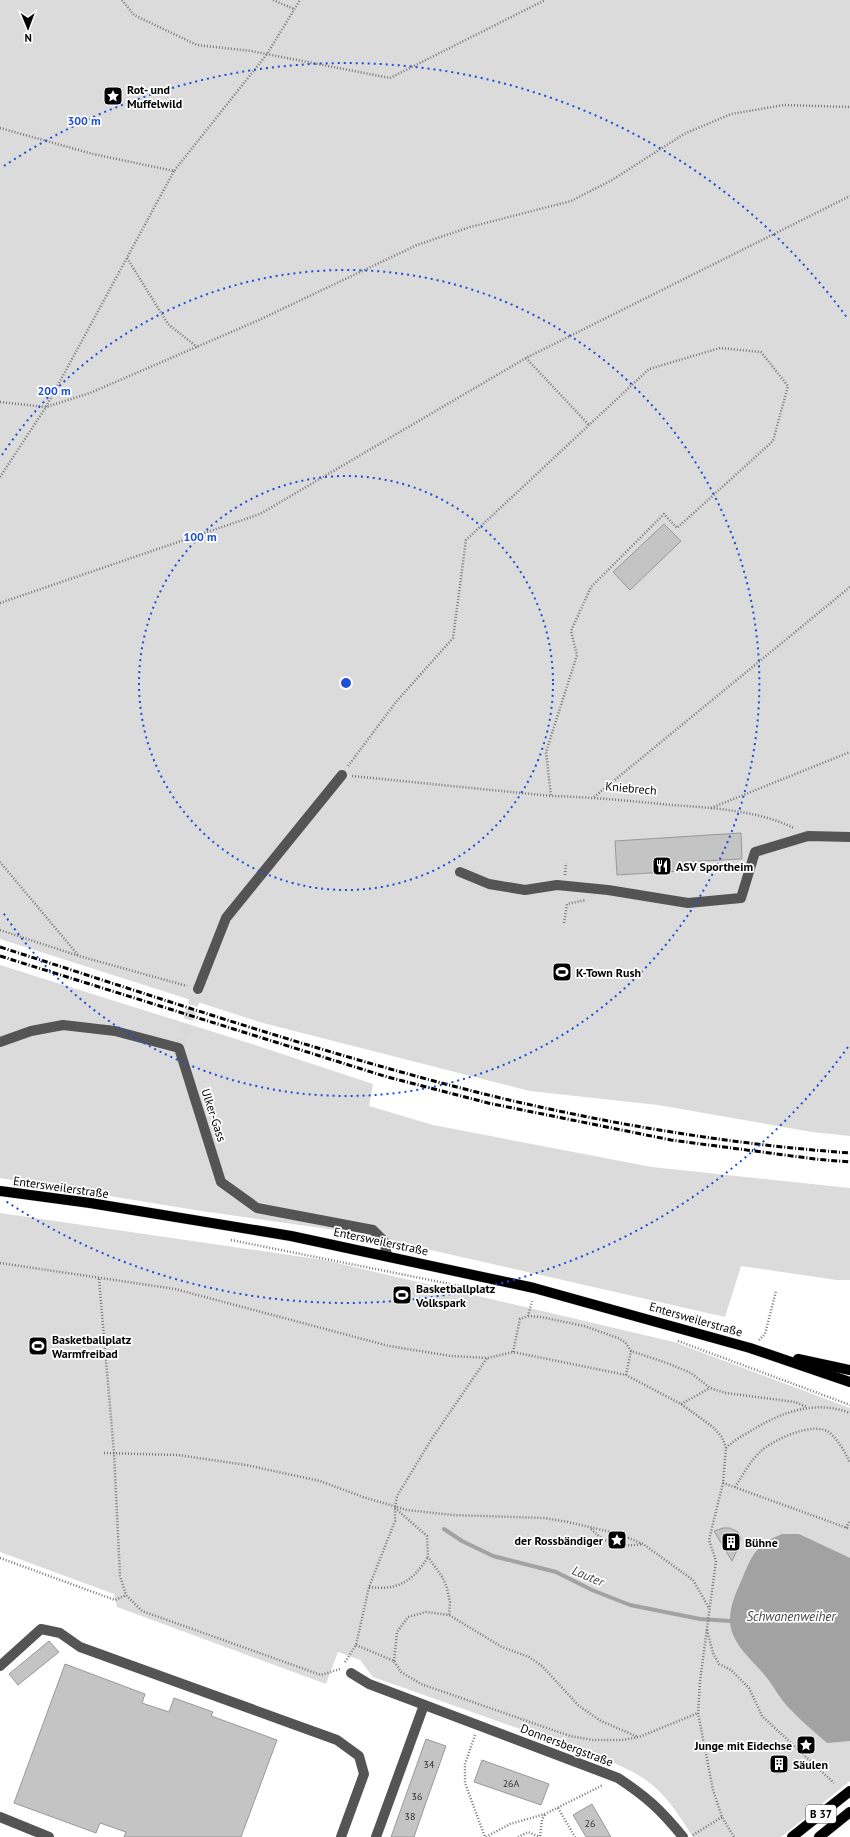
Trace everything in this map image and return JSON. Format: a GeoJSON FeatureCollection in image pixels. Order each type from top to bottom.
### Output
{"type":"FeatureCollection","features":[{"type":"Feature","properties":{"kind":"main road","name":"Entersweilerstraße"},"geometry":{"type":"LineString","coordinates":[[0,1191],[90,1203],[291,1236],[387,1255],[534,1288],[750,1348],[850,1370]]}},
{"type":"Feature","properties":{"kind":"main road","name":"Entersweilerstraße"},"geometry":{"type":"LineString","coordinates":[[750,1348],[850,1382]]}},
{"type":"Feature","properties":{"kind":"main road","name":"B 37"},"geometry":{"type":"LineString","coordinates":[[792,1837],[850,1791]]}},
{"type":"Feature","properties":{"kind":"main road","name":"B 37"},"geometry":{"type":"LineString","coordinates":[[819,1837],[850,1812]]}},
{"type":"Feature","properties":{"kind":"street"},"geometry":{"type":"LineString","coordinates":[[198,989],[226,918],[342,775]]}},
{"type":"Feature","properties":{"kind":"street"},"geometry":{"type":"LineString","coordinates":[[460,872],[489,884],[525,890],[557,885],[608,890],[688,902],[741,898],[755,852],[808,836],[850,838]]}},
{"type":"Feature","properties":{"kind":"street","name":"Ulker-Gass"},"geometry":{"type":"LineString","coordinates":[[0,1042],[31,1031],[63,1025],[115,1031],[179,1048],[221,1182],[257,1208],[373,1230],[384,1241],[387,1255]]}},
{"type":"Feature","properties":{"kind":"street"},"geometry":{"type":"LineString","coordinates":[[0,1666],[41,1629],[60,1633],[80,1647],[337,1740],[359,1756],[364,1774],[341,1837]]}},
{"type":"Feature","properties":{"kind":"street","name":"Donnersbergstraße"},"geometry":{"type":"LineString","coordinates":[[346,1671],[369,1684],[618,1778],[643,1794],[663,1812],[683,1837]]}},
{"type":"Feature","properties":{"kind":"street"},"geometry":{"type":"LineString","coordinates":[[376,1837],[424,1705]]}},
{"type":"Feature","properties":{"kind":"street"},"geometry":{"type":"LineString","coordinates":[[0,1817],[49,1837]]}},
{"type":"Feature","properties":{"kind":"path"},"geometry":{"type":"LineString","coordinates":[[122,0],[134,15],[197,45],[251,51],[390,78],[545,0]]}},
{"type":"Feature","properties":{"kind":"path"},"geometry":{"type":"LineString","coordinates":[[273,0],[294,9]]}},
{"type":"Feature","properties":{"kind":"path"},"geometry":{"type":"LineString","coordinates":[[0,477],[46,407],[174,171],[267,54],[300,0]]}},
{"type":"Feature","properties":{"kind":"path"},"geometry":{"type":"LineString","coordinates":[[0,402],[46,407],[90,393],[259,320],[417,245],[470,227],[571,201],[612,180],[684,134],[731,114],[784,105],[850,106]]}},
{"type":"Feature","properties":{"kind":"path"},"geometry":{"type":"LineString","coordinates":[[0,128],[92,154],[174,171]]}},
{"type":"Feature","properties":{"kind":"path"},"geometry":{"type":"LineString","coordinates":[[0,603],[260,514],[526,358],[850,196]]}},
{"type":"Feature","properties":{"kind":"path"},"geometry":{"type":"LineString","coordinates":[[126,258],[168,324],[197,347]]}},
{"type":"Feature","properties":{"kind":"path"},"geometry":{"type":"LineString","coordinates":[[342,775],[396,702],[454,638],[466,540],[649,369],[720,348],[762,352],[788,386],[773,441],[677,528],[664,514],[591,587],[570,631],[577,655],[546,752],[551,796]]}},
{"type":"Feature","properties":{"kind":"path"},"geometry":{"type":"LineString","coordinates":[[526,358],[589,425]]}},
{"type":"Feature","properties":{"kind":"path"},"geometry":{"type":"LineString","coordinates":[[594,797],[850,588]]}},
{"type":"Feature","properties":{"kind":"path"},"geometry":{"type":"LineString","coordinates":[[710,808],[850,752]]}},
{"type":"Feature","properties":{"kind":"path","name":"Kniebrech"},"geometry":{"type":"LineString","coordinates":[[342,775],[551,796],[594,797],[710,808],[776,820],[808,836]]}},
{"type":"Feature","properties":{"kind":"path"},"geometry":{"type":"LineString","coordinates":[[0,862],[79,956]]}},
{"type":"Feature","properties":{"kind":"path"},"geometry":{"type":"LineString","coordinates":[[564,923],[567,904],[601,897],[608,890]]}},
{"type":"Feature","properties":{"kind":"path"},"geometry":{"type":"LineString","coordinates":[[0,930],[79,956],[198,989]]}},
{"type":"Feature","properties":{"kind":"path"},"geometry":{"type":"LineString","coordinates":[[224,1238],[477,1289]]}},
{"type":"Feature","properties":{"kind":"path"},"geometry":{"type":"LineString","coordinates":[[0,1263],[174,1289],[389,1346],[451,1356],[488,1358],[513,1352],[626,1375],[681,1404],[713,1427],[722,1438],[726,1448],[723,1483],[709,1540],[716,1560],[706,1628],[698,1713],[713,1790],[722,1818],[734,1837]]}},
{"type":"Feature","properties":{"kind":"path"},"geometry":{"type":"LineString","coordinates":[[99,1279],[114,1453],[120,1576],[126,1595],[142,1610],[321,1675],[346,1671],[356,1645],[369,1588],[395,1521],[397,1496],[431,1440],[488,1358]]}},
{"type":"Feature","properties":{"kind":"path"},"geometry":{"type":"LineString","coordinates":[[750,1348],[765,1334],[776,1291]]}},
{"type":"Feature","properties":{"kind":"path"},"geometry":{"type":"LineString","coordinates":[[528,1316],[532,1301],[539,1302]]}},
{"type":"Feature","properties":{"kind":"path"},"geometry":{"type":"LineString","coordinates":[[513,1352],[520,1319],[528,1316],[541,1317],[584,1326],[626,1342],[631,1351],[626,1375]]}},
{"type":"Feature","properties":{"kind":"path"},"geometry":{"type":"LineString","coordinates":[[671,1339],[850,1404]]}},
{"type":"Feature","properties":{"kind":"path"},"geometry":{"type":"LineString","coordinates":[[631,1351],[667,1363],[691,1374],[710,1388],[726,1393],[795,1402],[807,1407]]}},
{"type":"Feature","properties":{"kind":"path"},"geometry":{"type":"LineString","coordinates":[[681,1404],[710,1388]]}},
{"type":"Feature","properties":{"kind":"path"},"geometry":{"type":"LineString","coordinates":[[726,1448],[734,1441],[774,1417],[807,1407],[837,1408],[850,1413]]}},
{"type":"Feature","properties":{"kind":"path"},"geometry":{"type":"LineString","coordinates":[[734,1487],[759,1452],[774,1440],[792,1433],[821,1429],[829,1432],[843,1448],[850,1463]]}},
{"type":"Feature","properties":{"kind":"path"},"geometry":{"type":"LineString","coordinates":[[104,1453],[178,1456],[246,1465],[320,1481],[395,1508],[452,1516],[544,1518],[619,1534],[643,1544],[693,1580],[710,1608]]}},
{"type":"Feature","properties":{"kind":"path"},"geometry":{"type":"LineString","coordinates":[[723,1483],[850,1529]]}},
{"type":"Feature","properties":{"kind":"path"},"geometry":{"type":"LineString","coordinates":[[395,1508],[427,1536],[428,1557],[443,1578],[447,1588],[450,1602],[449,1615]]}},
{"type":"Feature","properties":{"kind":"path"},"geometry":{"type":"LineString","coordinates":[[846,1528],[850,1520]]}},
{"type":"Feature","properties":{"kind":"path"},"geometry":{"type":"LineString","coordinates":[[590,1528],[597,1535],[612,1544],[624,1546],[643,1544]]}},
{"type":"Feature","properties":{"kind":"path"},"geometry":{"type":"LineString","coordinates":[[369,1588],[381,1589],[408,1581],[419,1571],[428,1557]]}},
{"type":"Feature","properties":{"kind":"path"},"geometry":{"type":"LineString","coordinates":[[0,1558],[115,1600],[126,1595]]}},
{"type":"Feature","properties":{"kind":"path"},"geometry":{"type":"LineString","coordinates":[[394,1662],[397,1632],[408,1617],[426,1612],[449,1615],[502,1647],[528,1657],[542,1666],[579,1706],[601,1721],[639,1737]]}},
{"type":"Feature","properties":{"kind":"path"},"geometry":{"type":"LineString","coordinates":[[706,1628],[713,1653],[719,1664],[731,1670],[748,1688],[762,1716],[834,1783]]}},
{"type":"Feature","properties":{"kind":"path"},"geometry":{"type":"LineString","coordinates":[[356,1645],[394,1662],[401,1672],[421,1684],[570,1736],[593,1740],[622,1740],[639,1737],[698,1713]]}},
{"type":"Feature","properties":{"kind":"path"},"geometry":{"type":"LineString","coordinates":[[478,1725],[465,1764],[465,1783],[486,1837],[510,1824],[545,1814],[618,1778]]}},
{"type":"Feature","properties":{"kind":"path"},"geometry":{"type":"LineString","coordinates":[[558,1808],[575,1837]]}},
{"type":"Feature","properties":{"kind":"path"},"geometry":{"type":"LineString","coordinates":[[518,1837],[528,1832],[540,1836],[542,1820],[545,1814]]}},
{"type":"Feature","properties":{"kind":"path"},"geometry":{"type":"LineString","coordinates":[[690,1837],[722,1818]]}},
{"type":"Feature","properties":{"kind":"shaded area"},"geometry":{"type":"Polygon","coordinates":[[[0,0],[850,0],[850,1136],[812,1132],[658,1105],[530,1091],[263,1023],[0,939],[0,0]]]}},
{"type":"Feature","properties":{"kind":"shaded area"},"geometry":{"type":"Polygon","coordinates":[[[0,965],[258,1046],[373,1084],[369,1106],[433,1125],[652,1167],[850,1188],[850,1280],[837,1280],[741,1266],[725,1317],[356,1233],[195,1210],[0,1178],[0,965]]]}},
{"type":"Feature","properties":{"kind":"shaded area"},"geometry":{"type":"Polygon","coordinates":[[[0,1213],[324,1260],[674,1342],[850,1408],[850,1781],[781,1837],[693,1837],[674,1809],[646,1780],[605,1759],[373,1677],[360,1660],[338,1652],[326,1684],[117,1607],[114,1594],[0,1552],[0,1213]]]}},
{"type":"Feature","properties":{"kind":"water","name":"Schwanenweiher"},"geometry":{"type":"Polygon","coordinates":[[[782,1534],[799,1534],[850,1558],[850,1741],[827,1743],[800,1719],[784,1703],[767,1678],[744,1652],[734,1637],[731,1629],[730,1615],[732,1604],[752,1556],[761,1546],[782,1534]]]}},
{"type":"Feature","properties":{"kind":"building"},"geometry":{"type":"Polygon","coordinates":[[[664,524],[681,541],[630,590],[613,572],[664,524]]]}},
{"type":"Feature","properties":{"kind":"building"},"geometry":{"type":"Polygon","coordinates":[[[741,833],[742,859],[683,862],[683,871],[617,875],[615,841],[741,833]]]}},
{"type":"Feature","properties":{"kind":"building","name":"Bühne"},"geometry":{"type":"Polygon","coordinates":[[[723,1528],[730,1528],[738,1532],[741,1538],[732,1561],[714,1531],[723,1528]]]}},
{"type":"Feature","properties":{"kind":"building"},"geometry":{"type":"Polygon","coordinates":[[[49,1641],[59,1652],[18,1685],[9,1674],[49,1641]]]}},
{"type":"Feature","properties":{"kind":"building"},"geometry":{"type":"Polygon","coordinates":[[[65,1664],[145,1694],[142,1703],[169,1712],[174,1698],[213,1712],[211,1716],[277,1740],[241,1837],[124,1837],[126,1832],[100,1823],[96,1833],[14,1803],[65,1664]]]}},
{"type":"Feature","properties":{"kind":"building"},"geometry":{"type":"Polygon","coordinates":[[[426,1739],[446,1746],[414,1837],[391,1837],[426,1739]]]}},
{"type":"Feature","properties":{"kind":"building","name":"Säulen"},"geometry":{"type":"Polygon","coordinates":[[[779,1756],[788,1760],[788,1771],[777,1774],[770,1769],[770,1760],[779,1756]]]}},
{"type":"Feature","properties":{"kind":"building"},"geometry":{"type":"Polygon","coordinates":[[[482,1760],[549,1784],[541,1805],[474,1782],[482,1760]]]}},
{"type":"Feature","properties":{"kind":"building"},"geometry":{"type":"Polygon","coordinates":[[[592,1804],[611,1837],[586,1837],[573,1815],[592,1804]]]}},
{"type":"Feature","properties":{"kind":"waterway","name":"Lauter"},"geometry":{"type":"LineString","coordinates":[[444,1529],[462,1541],[493,1556],[556,1572],[592,1590],[630,1605],[700,1619],[730,1621]]}},
{"type":"Feature","properties":{"kind":"tunnel"},"geometry":{"type":"LineString","coordinates":[[179,1048],[198,989]]}},
{"type":"Feature","properties":{"kind":"railway"},"geometry":{"type":"LineString","coordinates":[[0,947],[270,1034],[379,1066],[484,1094],[640,1127],[745,1143],[850,1153]]}},
{"type":"Feature","properties":{"kind":"railway"},"geometry":{"type":"LineString","coordinates":[[0,956],[384,1076],[488,1103],[671,1140],[815,1159],[850,1162]]}},
{"type":"Feature","properties":{"kind":"place","name":"Rot- und Muffelwild"},"geometry":{"type":"Point","coordinates":[113,96]}},
{"type":"Feature","properties":{"kind":"place","name":"ASV Sportheim"},"geometry":{"type":"Point","coordinates":[662,866]}},
{"type":"Feature","properties":{"kind":"place","name":"K-Town Rush"},"geometry":{"type":"Point","coordinates":[562,972]}},
{"type":"Feature","properties":{"kind":"place","name":"Basketballplatz Volkspark"},"geometry":{"type":"Point","coordinates":[402,1295]}},
{"type":"Feature","properties":{"kind":"place","name":"Basketballplatz Warmfreibad"},"geometry":{"type":"Point","coordinates":[38,1346]}},
{"type":"Feature","properties":{"kind":"place","name":"der Rossbändiger"},"geometry":{"type":"Point","coordinates":[617,1540]}},
{"type":"Feature","properties":{"kind":"place","name":"Bühne"},"geometry":{"type":"Point","coordinates":[731,1542]}},
{"type":"Feature","properties":{"kind":"place","name":"Junge mit Eidechse"},"geometry":{"type":"Point","coordinates":[806,1745]}},
{"type":"Feature","properties":{"kind":"place","name":"Säulen"},"geometry":{"type":"Point","coordinates":[779,1764]}}]}
